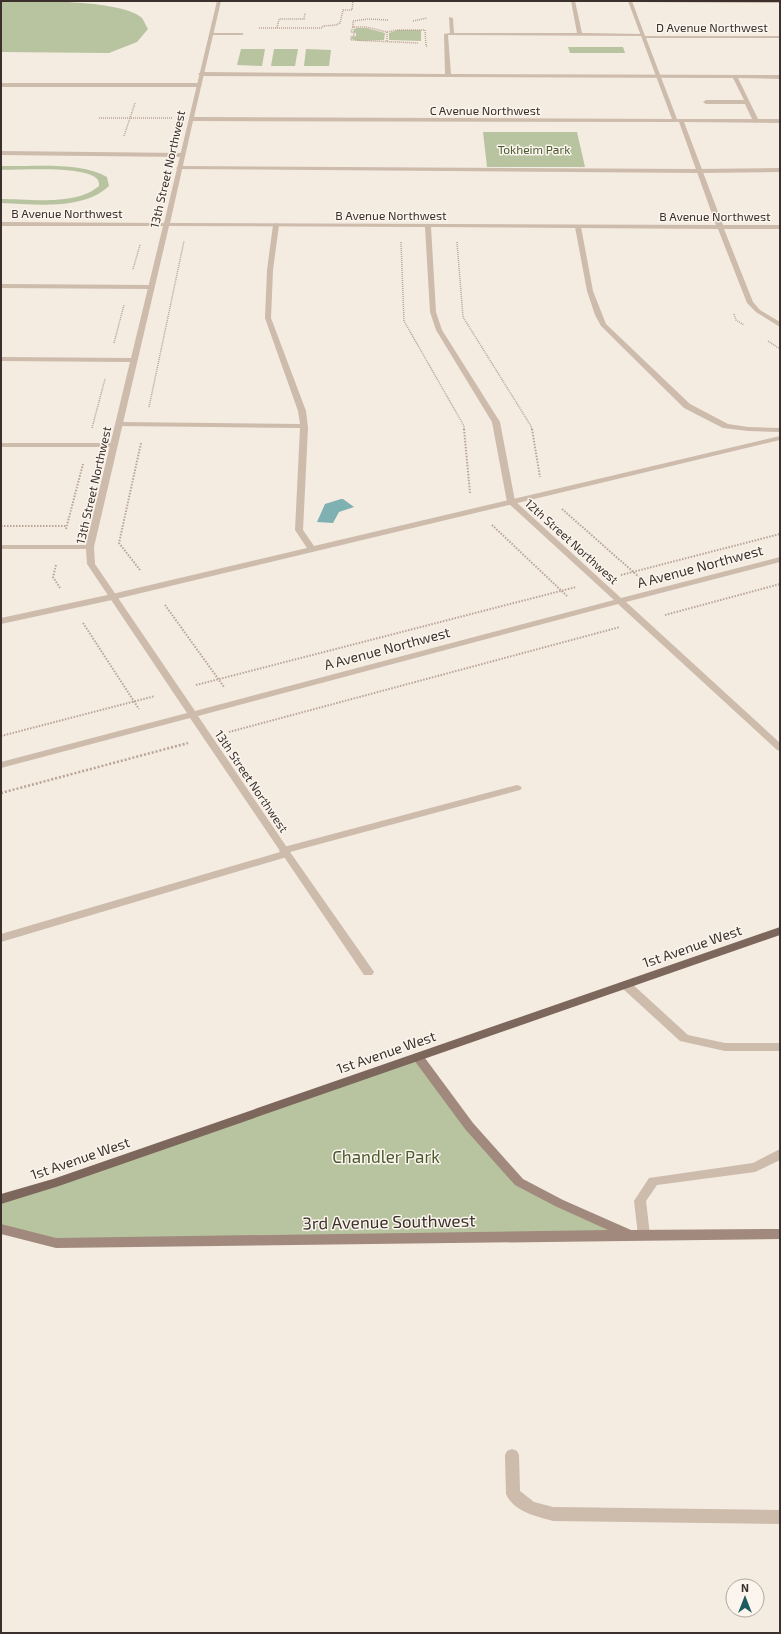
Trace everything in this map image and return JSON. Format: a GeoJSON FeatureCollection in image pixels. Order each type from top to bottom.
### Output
{"type":"FeatureCollection","features":[{"type":"Feature","properties":{"kind":"main road","name":"1st Avenue West"},"geometry":{"type":"LineString","coordinates":[[1,1199],[55,1183],[780,931]]}},
{"type":"Feature","properties":{"kind":"main road"},"geometry":{"type":"LineString","coordinates":[[418,1057],[469,1126],[519,1182],[559,1203],[630,1234]]}},
{"type":"Feature","properties":{"kind":"main road","name":"3rd Avenue Southwest"},"geometry":{"type":"LineString","coordinates":[[1,1229],[56,1243],[630,1234],[780,1234]]}},
{"type":"Feature","properties":{"kind":"street","name":"13th Street Northwest"},"geometry":{"type":"LineString","coordinates":[[219,1],[150,287],[90,547],[91,564],[285,852],[368,972]]}},
{"type":"Feature","properties":{"kind":"street"},"geometry":{"type":"LineString","coordinates":[[573,1],[580,35]]}},
{"type":"Feature","properties":{"kind":"street"},"geometry":{"type":"LineString","coordinates":[[780,2],[630,1],[750,303],[758,311],[780,325]]}},
{"type":"Feature","properties":{"kind":"street"},"geometry":{"type":"LineString","coordinates":[[448,74],[446,34],[452,34],[451,18]]}},
{"type":"Feature","properties":{"kind":"street"},"geometry":{"type":"LineString","coordinates":[[211,34],[242,34]]}},
{"type":"Feature","properties":{"kind":"street","name":"D Avenue Northwest"},"geometry":{"type":"LineString","coordinates":[[452,34],[780,37]]}},
{"type":"Feature","properties":{"kind":"street"},"geometry":{"type":"LineString","coordinates":[[201,74],[448,74],[780,77]]}},
{"type":"Feature","properties":{"kind":"street"},"geometry":{"type":"LineString","coordinates":[[735,77],[756,121]]}},
{"type":"Feature","properties":{"kind":"street"},"geometry":{"type":"LineString","coordinates":[[1,85],[199,85]]}},
{"type":"Feature","properties":{"kind":"street"},"geometry":{"type":"LineString","coordinates":[[706,102],[747,102]]}},
{"type":"Feature","properties":{"kind":"street","name":"C Avenue Northwest"},"geometry":{"type":"LineString","coordinates":[[191,119],[780,121]]}},
{"type":"Feature","properties":{"kind":"street"},"geometry":{"type":"LineString","coordinates":[[1,153],[182,155]]}},
{"type":"Feature","properties":{"kind":"street"},"geometry":{"type":"LineString","coordinates":[[179,168],[780,170]]}},
{"type":"Feature","properties":{"kind":"street","name":"B Avenue Northwest"},"geometry":{"type":"LineString","coordinates":[[1,224],[780,227]]}},
{"type":"Feature","properties":{"kind":"street"},"geometry":{"type":"LineString","coordinates":[[276,225],[270,270],[268,318],[302,411],[303,426],[299,530],[312,549]]}},
{"type":"Feature","properties":{"kind":"street","name":"12th Street Northwest"},"geometry":{"type":"LineString","coordinates":[[428,226],[433,312],[439,330],[496,422],[511,502],[780,748]]}},
{"type":"Feature","properties":{"kind":"street"},"geometry":{"type":"LineString","coordinates":[[578,226],[596,314],[603,325],[687,406],[726,426],[748,429],[780,430]]}},
{"type":"Feature","properties":{"kind":"street"},"geometry":{"type":"LineString","coordinates":[[1,286],[150,287]]}},
{"type":"Feature","properties":{"kind":"street"},"geometry":{"type":"LineString","coordinates":[[1,359],[134,360]]}},
{"type":"Feature","properties":{"kind":"street"},"geometry":{"type":"LineString","coordinates":[[119,424],[303,426]]}},
{"type":"Feature","properties":{"kind":"street"},"geometry":{"type":"LineString","coordinates":[[1,622],[780,438]]}},
{"type":"Feature","properties":{"kind":"street"},"geometry":{"type":"LineString","coordinates":[[1,445],[114,445]]}},
{"type":"Feature","properties":{"kind":"street"},"geometry":{"type":"LineString","coordinates":[[1,547],[90,547]]}},
{"type":"Feature","properties":{"kind":"street","name":"A Avenue Northwest"},"geometry":{"type":"LineString","coordinates":[[1,765],[780,559]]}},
{"type":"Feature","properties":{"kind":"street"},"geometry":{"type":"LineString","coordinates":[[1,938],[285,852],[518,788]]}},
{"type":"Feature","properties":{"kind":"street"},"geometry":{"type":"LineString","coordinates":[[626,985],[684,1038],[725,1047],[780,1047]]}},
{"type":"Feature","properties":{"kind":"street"},"geometry":{"type":"LineString","coordinates":[[644,1234],[640,1201],[653,1181],[755,1167],[780,1154]]}},
{"type":"Feature","properties":{"kind":"street"},"geometry":{"type":"LineString","coordinates":[[512,1455],[513,1494],[530,1508],[554,1514],[780,1517]]}},
{"type":"Feature","properties":{"kind":"path"},"geometry":{"type":"LineString","coordinates":[[257,28],[322,28],[323,26],[336,25],[340,23],[342,10],[352,10],[353,1]]}},
{"type":"Feature","properties":{"kind":"path"},"geometry":{"type":"LineString","coordinates":[[277,28],[279,19],[304,19],[305,13]]}},
{"type":"Feature","properties":{"kind":"path"},"geometry":{"type":"LineString","coordinates":[[414,21],[427,20],[427,18]]}},
{"type":"Feature","properties":{"kind":"path"},"geometry":{"type":"LineString","coordinates":[[388,20],[368,19],[353,21],[351,32],[354,33],[354,36],[351,37],[351,40],[357,42],[418,43]]}},
{"type":"Feature","properties":{"kind":"path"},"geometry":{"type":"LineString","coordinates":[[353,27],[366,27],[387,32],[397,30],[426,30],[426,46],[447,46]]}},
{"type":"Feature","properties":{"kind":"path"},"geometry":{"type":"LineString","coordinates":[[387,32],[387,42]]}},
{"type":"Feature","properties":{"kind":"path"},"geometry":{"type":"LineString","coordinates":[[118,154],[137,99]]}},
{"type":"Feature","properties":{"kind":"path"},"geometry":{"type":"LineString","coordinates":[[99,118],[172,118]]}},
{"type":"Feature","properties":{"kind":"path"},"geometry":{"type":"LineString","coordinates":[[186,235],[119,543],[153,587],[228,692]]}},
{"type":"Feature","properties":{"kind":"path"},"geometry":{"type":"LineString","coordinates":[[401,236],[404,321],[464,426],[472,506],[569,598]]}},
{"type":"Feature","properties":{"kind":"path"},"geometry":{"type":"LineString","coordinates":[[457,236],[463,317],[531,426],[543,492],[642,579]]}},
{"type":"Feature","properties":{"kind":"path"},"geometry":{"type":"LineString","coordinates":[[1,526],[67,526]]}},
{"type":"Feature","properties":{"kind":"path"},"geometry":{"type":"LineString","coordinates":[[615,577],[780,534]]}},
{"type":"Feature","properties":{"kind":"path"},"geometry":{"type":"LineString","coordinates":[[57,561],[53,578],[142,714]]}},
{"type":"Feature","properties":{"kind":"path"},"geometry":{"type":"LineString","coordinates":[[659,617],[780,584]]}},
{"type":"Feature","properties":{"kind":"path"},"geometry":{"type":"LineString","coordinates":[[196,685],[582,585]]}},
{"type":"Feature","properties":{"kind":"path"},"geometry":{"type":"LineString","coordinates":[[228,732],[625,626]]}},
{"type":"Feature","properties":{"kind":"path"},"geometry":{"type":"LineString","coordinates":[[1,736],[158,695]]}},
{"type":"Feature","properties":{"kind":"path"},"geometry":{"type":"LineString","coordinates":[[1,794],[188,743]]}},
{"type":"Feature","properties":{"kind":"green space"},"geometry":{"type":"Polygon","coordinates":[[[1,2],[79,3],[117,8],[132,12],[142,18],[148,29],[137,42],[109,53],[1,52],[1,2]]]}},
{"type":"Feature","properties":{"kind":"green space"},"geometry":{"type":"Polygon","coordinates":[[[366,28],[385,33],[384,40],[359,41],[352,39],[352,37],[356,36],[356,33],[353,32],[354,29],[366,28]]]}},
{"type":"Feature","properties":{"kind":"green space"},"geometry":{"type":"Polygon","coordinates":[[[398,30],[421,30],[421,41],[389,40],[389,33],[398,30]]]}},
{"type":"Feature","properties":{"kind":"green space"},"geometry":{"type":"Polygon","coordinates":[[[568,47],[623,47],[625,53],[570,53],[568,47]]]}},
{"type":"Feature","properties":{"kind":"green space"},"geometry":{"type":"Polygon","coordinates":[[[241,49],[265,49],[262,66],[237,65],[241,49]]]}},
{"type":"Feature","properties":{"kind":"green space"},"geometry":{"type":"Polygon","coordinates":[[[274,49],[298,49],[295,66],[271,66],[274,49]]]}},
{"type":"Feature","properties":{"kind":"green space"},"geometry":{"type":"Polygon","coordinates":[[[306,49],[331,50],[329,66],[304,66],[306,49]]]}},
{"type":"Feature","properties":{"kind":"green space","name":"Tokheim Park"},"geometry":{"type":"Polygon","coordinates":[[[483,132],[577,132],[585,167],[487,167],[483,132]]]}},
{"type":"Feature","properties":{"kind":"green space"},"geometry":{"type":"Polygon","coordinates":[[[1,166],[56,166],[83,169],[96,172],[107,177],[109,186],[98,194],[72,203],[43,205],[1,203],[1,199],[66,199],[89,192],[99,186],[96,178],[89,174],[65,170],[1,170],[1,166]]]}},
{"type":"Feature","properties":{"kind":"green space","name":"Chandler Park"},"geometry":{"type":"Polygon","coordinates":[[[418,1057],[519,1182],[630,1235],[56,1243],[1,1229],[1,1199],[418,1057]]]}},
{"type":"Feature","properties":{"kind":"water"},"geometry":{"type":"Polygon","coordinates":[[[341,499],[354,507],[339,512],[333,523],[317,522],[325,504],[341,499]]]}}]}
